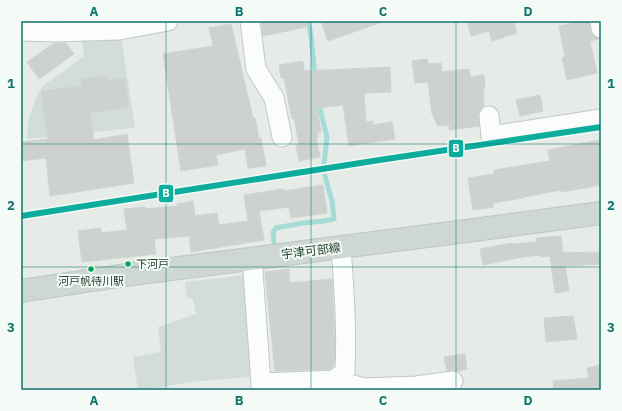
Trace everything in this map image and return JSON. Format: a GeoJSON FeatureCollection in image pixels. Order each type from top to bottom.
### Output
{"type":"FeatureCollection","features":[{"type":"Feature","properties":{"kind":"main road","name":"宇津可部線"},"geometry":{"type":"LineString","coordinates":[[21,291],[132,274],[601,213]]}},
{"type":"Feature","properties":{"kind":"street"},"geometry":{"type":"LineString","coordinates":[[21,31],[56,32],[119,30],[168,21]]}},
{"type":"Feature","properties":{"kind":"street"},"geometry":{"type":"LineString","coordinates":[[250,21],[256,68],[274,98],[282,137]]}},
{"type":"Feature","properties":{"kind":"street"},"geometry":{"type":"LineString","coordinates":[[600,21],[601,28]]}},
{"type":"Feature","properties":{"kind":"street"},"geometry":{"type":"LineString","coordinates":[[489,116],[492,136],[601,119]]}},
{"type":"Feature","properties":{"kind":"street"},"geometry":{"type":"LineString","coordinates":[[334,380],[345,371],[346,347],[342,247]]}},
{"type":"Feature","properties":{"kind":"street"},"geometry":{"type":"LineString","coordinates":[[252,258],[261,387],[334,380],[364,388],[416,386],[453,381]]}},
{"type":"Feature","properties":{"kind":"shaded area"},"geometry":{"type":"Polygon","coordinates":[[[81,36],[121,36],[135,128],[27,139],[28,122],[37,95],[44,85],[84,56],[81,36]]]}},
{"type":"Feature","properties":{"kind":"shaded area"},"geometry":{"type":"Polygon","coordinates":[[[246,275],[250,377],[190,382],[146,390],[138,390],[133,357],[161,352],[158,327],[196,314],[193,299],[187,298],[185,282],[246,275]]]}},
{"type":"Feature","properties":{"kind":"building"},"geometry":{"type":"Polygon","coordinates":[[[261,21],[306,21],[306,27],[263,36],[261,21]]]}},
{"type":"Feature","properties":{"kind":"building"},"geometry":{"type":"Polygon","coordinates":[[[321,21],[379,21],[379,23],[328,41],[321,21]]]}},
{"type":"Feature","properties":{"kind":"building"},"geometry":{"type":"Polygon","coordinates":[[[467,21],[513,21],[517,33],[492,41],[489,31],[471,36],[467,21]]]}},
{"type":"Feature","properties":{"kind":"building"},"geometry":{"type":"Polygon","coordinates":[[[589,21],[592,34],[598,38],[590,41],[597,73],[567,80],[562,58],[565,57],[559,26],[589,21]]]}},
{"type":"Feature","properties":{"kind":"building"},"geometry":{"type":"Polygon","coordinates":[[[231,24],[253,118],[255,118],[259,139],[261,138],[266,166],[248,168],[245,149],[216,155],[218,165],[181,171],[163,54],[213,46],[209,28],[231,24]]]}},
{"type":"Feature","properties":{"kind":"building"},"geometry":{"type":"Polygon","coordinates":[[[54,43],[66,43],[74,54],[39,79],[27,62],[54,43]]]}},
{"type":"Feature","properties":{"kind":"building"},"geometry":{"type":"Polygon","coordinates":[[[427,59],[428,64],[441,63],[442,72],[469,69],[470,77],[484,75],[484,106],[479,112],[479,126],[449,130],[449,125],[438,126],[432,114],[428,82],[415,83],[412,61],[427,59]]]}},
{"type":"Feature","properties":{"kind":"building"},"geometry":{"type":"Polygon","coordinates":[[[303,61],[304,71],[390,67],[391,92],[364,93],[366,122],[373,121],[373,125],[392,122],[395,139],[349,146],[343,105],[317,108],[321,132],[317,132],[318,137],[316,137],[320,157],[299,161],[296,145],[299,144],[294,118],[292,119],[284,78],[281,78],[279,65],[303,61]]]}},
{"type":"Feature","properties":{"kind":"building"},"geometry":{"type":"Polygon","coordinates":[[[107,76],[108,80],[125,78],[129,107],[90,113],[94,140],[127,134],[134,183],[50,196],[46,158],[21,161],[21,142],[48,139],[41,91],[82,86],[81,79],[107,76]]]}},
{"type":"Feature","properties":{"kind":"building"},"geometry":{"type":"Polygon","coordinates":[[[540,95],[543,111],[520,116],[516,100],[540,95]]]}},
{"type":"Feature","properties":{"kind":"building"},"geometry":{"type":"Polygon","coordinates":[[[600,140],[601,185],[523,197],[493,203],[494,207],[473,210],[468,178],[494,174],[494,170],[550,161],[548,150],[600,140]]]}},
{"type":"Feature","properties":{"kind":"building"},"geometry":{"type":"Polygon","coordinates":[[[323,185],[327,213],[291,218],[289,207],[259,211],[264,240],[191,252],[189,236],[154,239],[156,254],[82,262],[78,231],[101,228],[101,233],[127,230],[124,209],[178,206],[177,204],[193,201],[195,216],[217,213],[219,225],[248,221],[244,195],[323,185]]]}},
{"type":"Feature","properties":{"kind":"building"},"geometry":{"type":"Polygon","coordinates":[[[561,236],[563,253],[601,252],[601,264],[565,266],[569,291],[555,293],[550,256],[540,257],[540,255],[523,257],[483,265],[480,249],[512,243],[537,242],[536,238],[561,236]]]}},
{"type":"Feature","properties":{"kind":"building"},"geometry":{"type":"Polygon","coordinates":[[[289,269],[290,283],[332,279],[335,355],[334,364],[330,369],[275,371],[265,272],[289,269]]]}},
{"type":"Feature","properties":{"kind":"building"},"geometry":{"type":"Polygon","coordinates":[[[573,316],[577,339],[546,342],[544,318],[573,316]]]}},
{"type":"Feature","properties":{"kind":"building"},"geometry":{"type":"Polygon","coordinates":[[[465,354],[467,369],[447,371],[444,357],[465,354]]]}},
{"type":"Feature","properties":{"kind":"building"},"geometry":{"type":"Polygon","coordinates":[[[601,365],[601,390],[554,390],[553,381],[589,378],[587,368],[601,365]]]}},
{"type":"Feature","properties":{"kind":"waterway"},"geometry":{"type":"LineString","coordinates":[[308,21],[311,35],[315,77]]}},
{"type":"Feature","properties":{"kind":"waterway"},"geometry":{"type":"LineString","coordinates":[[318,101],[327,137],[324,165]]}},
{"type":"Feature","properties":{"kind":"waterway"},"geometry":{"type":"LineString","coordinates":[[274,242],[273,232],[276,228],[334,219],[332,201],[325,176]]}},
{"type":"Feature","properties":{"kind":"transit line","name":"B"},"geometry":{"type":"LineString","coordinates":[[21,216],[601,127]]}},
{"type":"Feature","properties":{"kind":"place","name":"下河戸"},"geometry":{"type":"Point","coordinates":[128,264]}},
{"type":"Feature","properties":{"kind":"place","name":"河戸帆待川駅"},"geometry":{"type":"Point","coordinates":[91,269]}}]}
